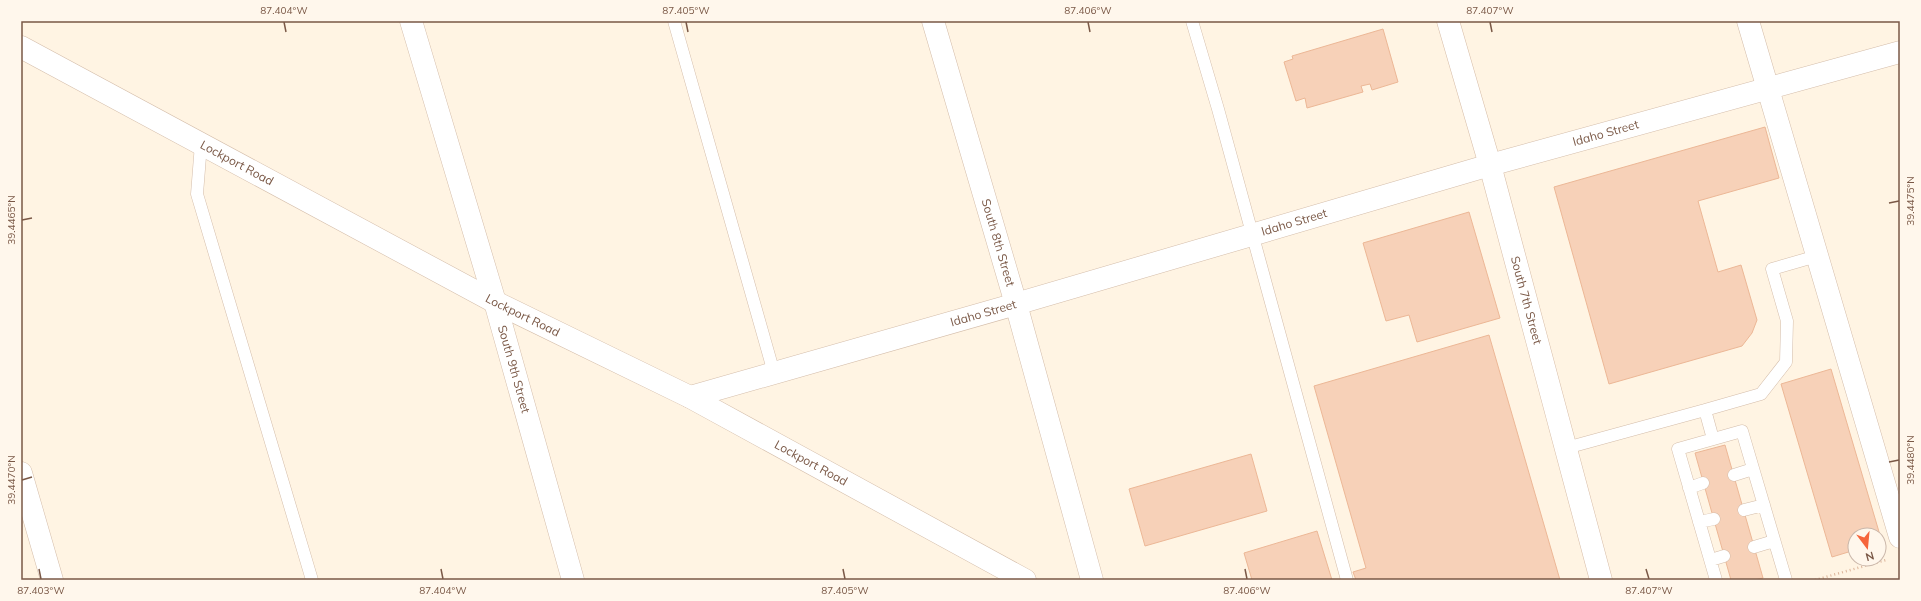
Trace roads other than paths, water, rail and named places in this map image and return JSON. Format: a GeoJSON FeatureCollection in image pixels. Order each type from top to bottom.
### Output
{"type":"FeatureCollection","features":[{"type":"Feature","properties":{"kind":"street","name":"South 9th Street"},"geometry":{"type":"LineString","coordinates":[[412,21],[495,302],[573,580]]}},
{"type":"Feature","properties":{"kind":"street","name":"South 8th Street"},"geometry":{"type":"LineString","coordinates":[[934,21],[1016,304],[1092,580]]}},
{"type":"Feature","properties":{"kind":"street","name":"South 7th Street"},"geometry":{"type":"LineString","coordinates":[[1448,21],[1490,165],[1601,580]]}},
{"type":"Feature","properties":{"kind":"street"},"geometry":{"type":"LineString","coordinates":[[1748,21],[1900,537]]}},
{"type":"Feature","properties":{"kind":"street","name":"Lockport Road"},"geometry":{"type":"LineString","coordinates":[[21,47],[495,302],[690,397],[1025,580]]}},
{"type":"Feature","properties":{"kind":"street","name":"Idaho Street"},"geometry":{"type":"LineString","coordinates":[[690,397],[1016,304],[1490,165],[1900,52]]}},
{"type":"Feature","properties":{"kind":"street"},"geometry":{"type":"LineString","coordinates":[[21,473],[52,580]]}},
{"type":"Feature","properties":{"kind":"lane"},"geometry":{"type":"LineString","coordinates":[[674,21],[774,373]]}},
{"type":"Feature","properties":{"kind":"lane"},"geometry":{"type":"LineString","coordinates":[[1192,21],[1253,234],[1347,580]]}},
{"type":"Feature","properties":{"kind":"lane"},"geometry":{"type":"LineString","coordinates":[[201,144],[197,194],[312,580]]}},
{"type":"Feature","properties":{"kind":"lane"},"geometry":{"type":"LineString","coordinates":[[1566,448],[1761,394],[1786,362],[1787,321],[1772,270],[1817,256]]}},
{"type":"Feature","properties":{"kind":"lane"},"geometry":{"type":"LineString","coordinates":[[1705,410],[1713,439]]}},
{"type":"Feature","properties":{"kind":"lane"},"geometry":{"type":"LineString","coordinates":[[1716,580],[1678,450],[1742,431],[1786,580]]}},
{"type":"Feature","properties":{"kind":"lane"},"geometry":{"type":"LineString","coordinates":[[1734,475],[1753,469]]}},
{"type":"Feature","properties":{"kind":"lane"},"geometry":{"type":"LineString","coordinates":[[1689,488],[1703,483]]}},
{"type":"Feature","properties":{"kind":"lane"},"geometry":{"type":"LineString","coordinates":[[1744,510],[1764,505]]}},
{"type":"Feature","properties":{"kind":"lane"},"geometry":{"type":"LineString","coordinates":[[1699,522],[1714,519]]}},
{"type":"Feature","properties":{"kind":"lane"},"geometry":{"type":"LineString","coordinates":[[1754,547],[1774,541]]}},
{"type":"Feature","properties":{"kind":"lane"},"geometry":{"type":"LineString","coordinates":[[1711,560],[1724,556]]}}]}
